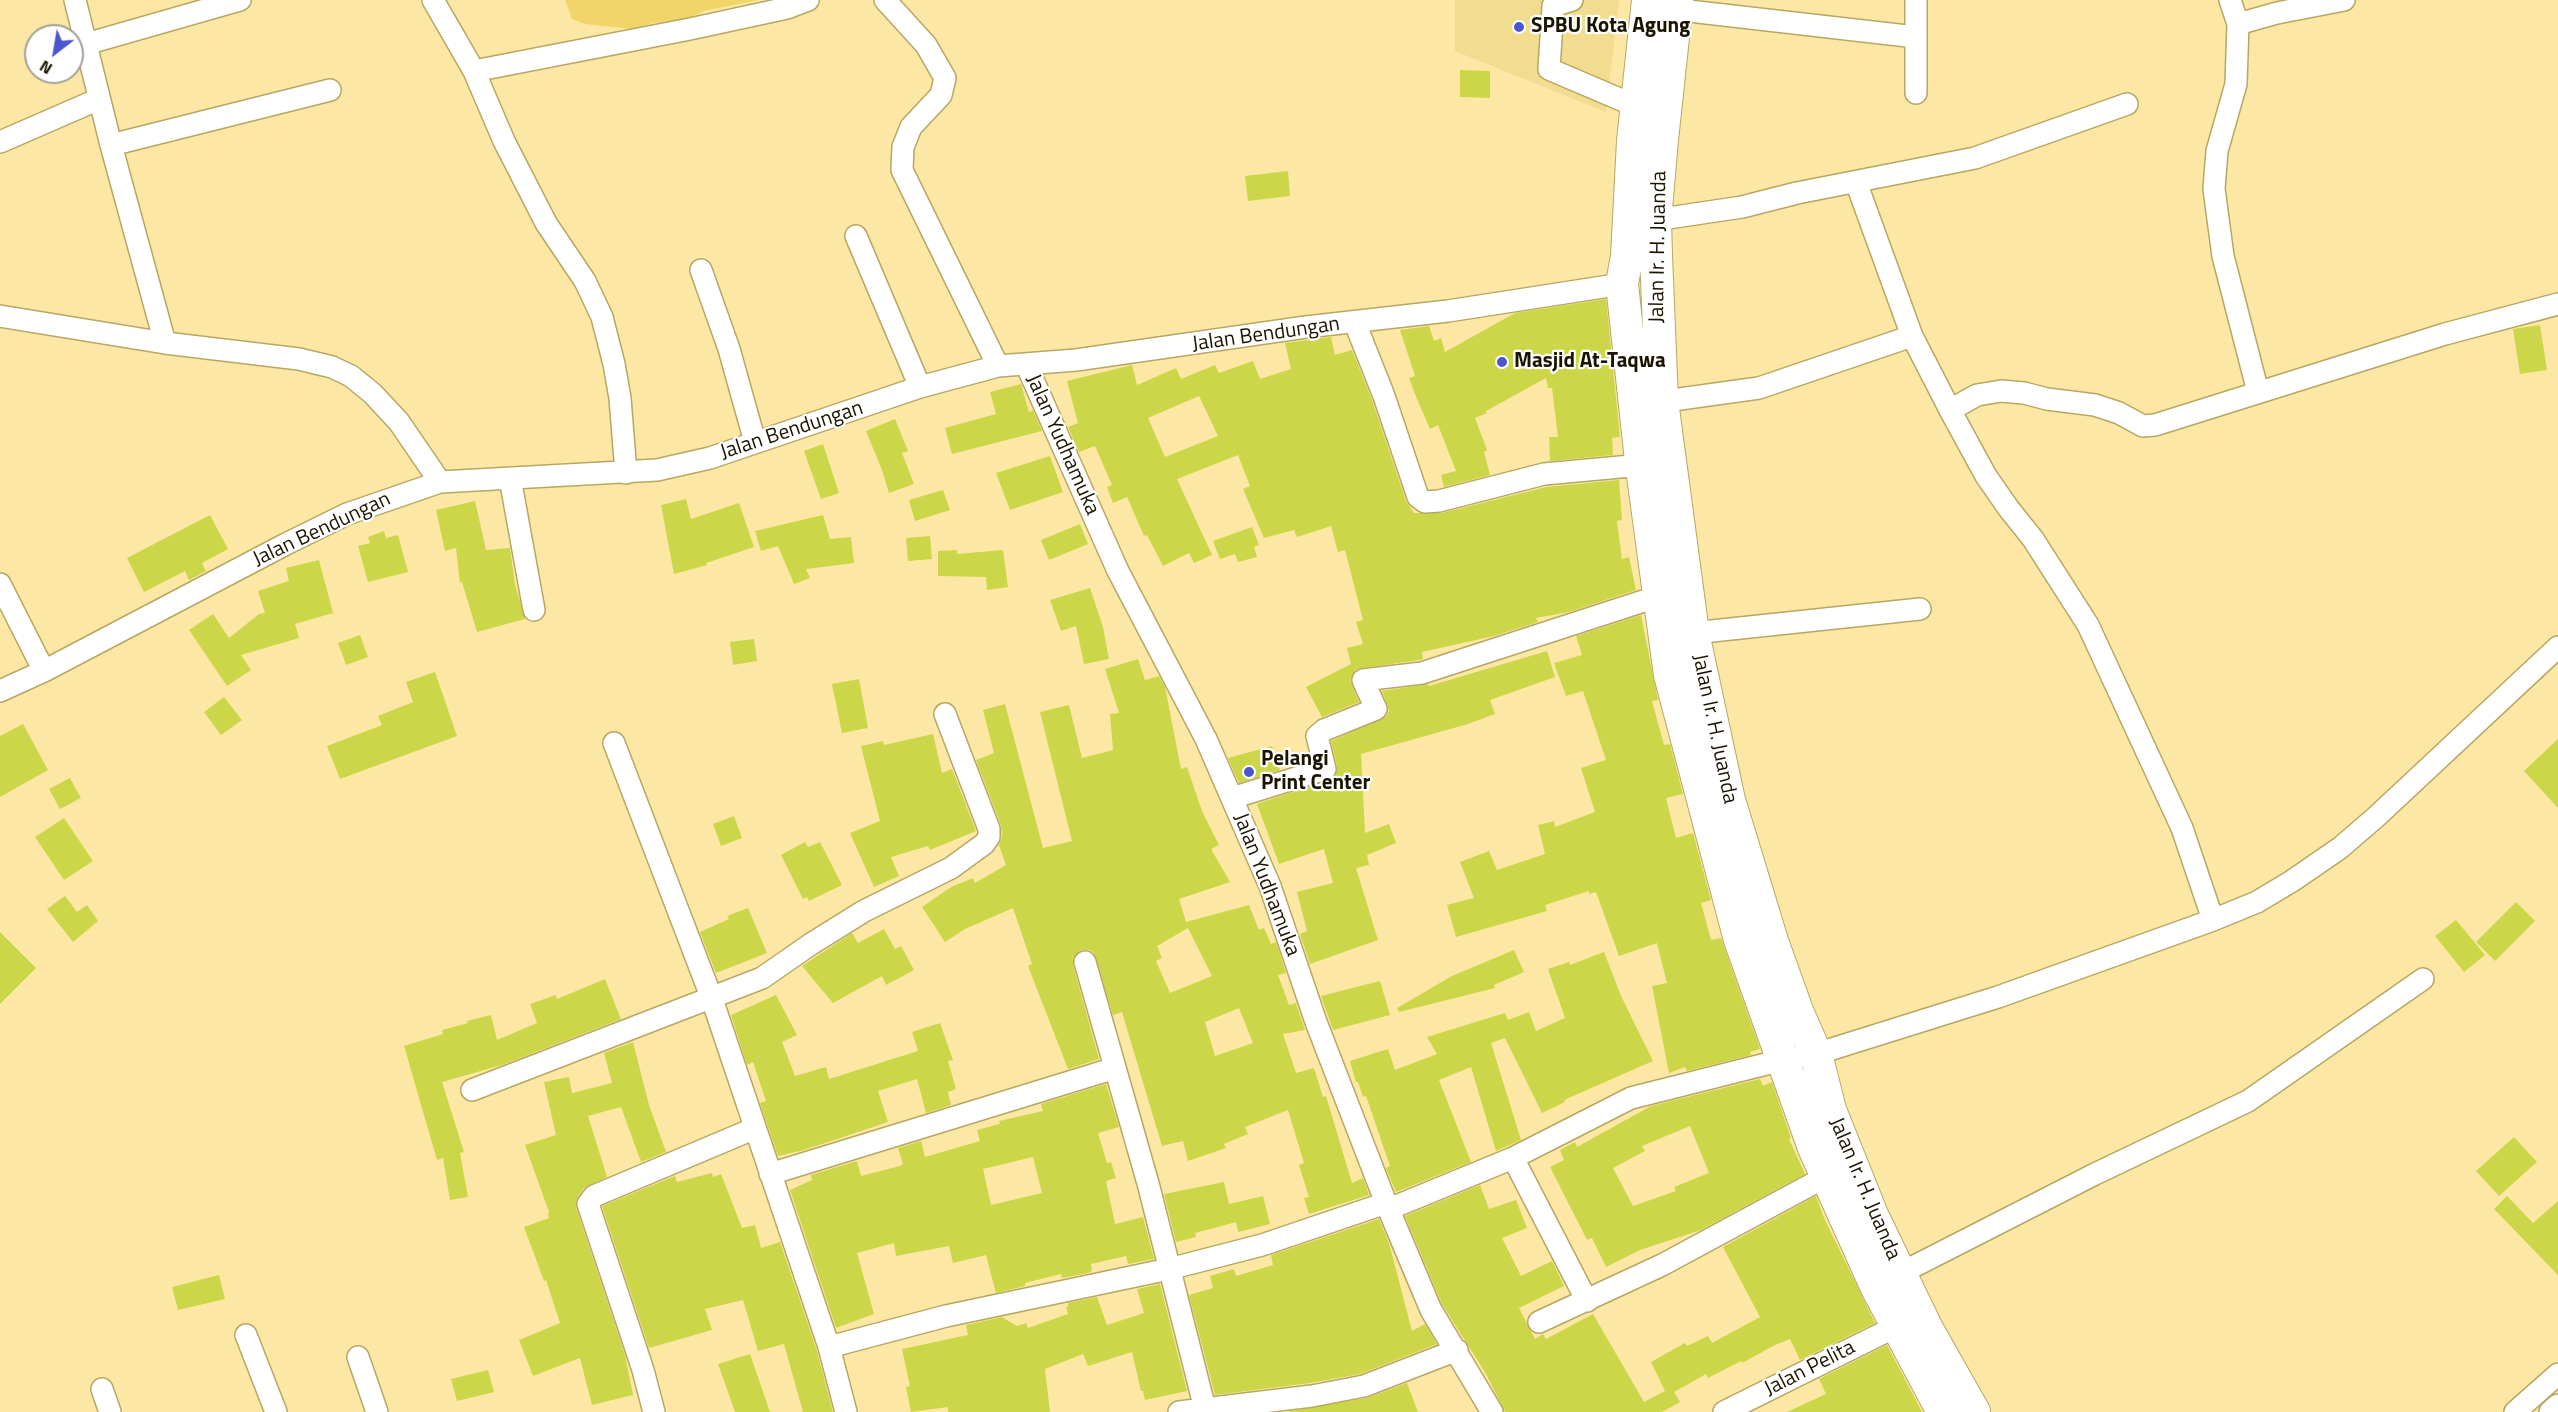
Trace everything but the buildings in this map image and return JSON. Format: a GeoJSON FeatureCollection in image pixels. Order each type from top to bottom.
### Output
{"type":"FeatureCollection","features":[{"type":"Feature","properties":{"kind":"highway","name":"Jalan Ir. H. Juanda"},"geometry":{"type":"LineString","coordinates":[[1662,4],[1638,107],[1632,149],[1627,256],[1622,284],[1649,404],[1693,633],[1729,800],[1752,880],[1797,1011],[1816,1054],[1830,1110],[1872,1215],[1927,1329],[1954,1403]]}},
{"type":"Feature","properties":{"kind":"highway","name":"Jalan Ir. H. Juanda"},"geometry":{"type":"LineString","coordinates":[[1662,4],[1649,404],[1642,465],[1670,675],[1734,917],[1814,1148],[1897,1326],[1954,1403]]}},
{"type":"Feature","properties":{"kind":"street"},"geometry":{"type":"LineString","coordinates":[[75,0],[111,145],[165,344]]}},
{"type":"Feature","properties":{"kind":"street"},"geometry":{"type":"LineString","coordinates":[[86,44],[240,0]]}},
{"type":"Feature","properties":{"kind":"street"},"geometry":{"type":"LineString","coordinates":[[433,0],[474,71],[514,162],[546,223],[585,281],[602,317],[620,398],[626,473]]}},
{"type":"Feature","properties":{"kind":"street"},"geometry":{"type":"LineString","coordinates":[[474,71],[690,29],[787,8],[808,0]]}},
{"type":"Feature","properties":{"kind":"street"},"geometry":{"type":"LineString","coordinates":[[885,0],[926,45],[945,78],[941,95],[911,127],[903,147],[902,170],[998,366]]}},
{"type":"Feature","properties":{"kind":"street"},"geometry":{"type":"LineString","coordinates":[[1572,0],[1553,6],[1549,69],[1638,107]]}},
{"type":"Feature","properties":{"kind":"street"},"geometry":{"type":"LineString","coordinates":[[1916,0],[1916,93]]}},
{"type":"Feature","properties":{"kind":"street"},"geometry":{"type":"LineString","coordinates":[[2230,0],[2238,24],[2236,84],[2217,151],[2214,189],[2223,256],[2258,392]]}},
{"type":"Feature","properties":{"kind":"street"},"geometry":{"type":"LineString","coordinates":[[2238,24],[2277,13],[2344,0]]}},
{"type":"Feature","properties":{"kind":"street"},"geometry":{"type":"LineString","coordinates":[[1662,4],[1916,38]]}},
{"type":"Feature","properties":{"kind":"street"},"geometry":{"type":"LineString","coordinates":[[111,145],[330,90]]}},
{"type":"Feature","properties":{"kind":"street"},"geometry":{"type":"LineString","coordinates":[[0,142],[99,99]]}},
{"type":"Feature","properties":{"kind":"street"},"geometry":{"type":"LineString","coordinates":[[1655,220],[1742,207],[1797,193],[1976,158],[2127,104]]}},
{"type":"Feature","properties":{"kind":"street"},"geometry":{"type":"LineString","coordinates":[[1856,182],[1912,336],[1986,476],[2034,539],[2088,625],[2182,828],[2213,920]]}},
{"type":"Feature","properties":{"kind":"street"},"geometry":{"type":"LineString","coordinates":[[856,236],[920,387]]}},
{"type":"Feature","properties":{"kind":"street"},"geometry":{"type":"LineString","coordinates":[[701,270],[729,349],[755,442]]}},
{"type":"Feature","properties":{"kind":"street","name":"Jalan Bendungan"},"geometry":{"type":"LineString","coordinates":[[0,691],[44,671],[347,514],[440,482],[626,473],[683,465],[920,387],[998,366],[1076,360],[1306,327],[1355,323],[1622,284]]}},
{"type":"Feature","properties":{"kind":"street"},"geometry":{"type":"LineString","coordinates":[[1950,410],[1977,395],[2001,391],[2108,408],[2143,426],[2155,424],[2445,334],[2558,304]]}},
{"type":"Feature","properties":{"kind":"street"},"geometry":{"type":"LineString","coordinates":[[0,316],[165,344],[299,359],[332,367],[351,376],[373,394],[399,422],[440,482]]}},
{"type":"Feature","properties":{"kind":"street"},"geometry":{"type":"LineString","coordinates":[[1355,323],[1384,396],[1418,497],[1425,502],[1439,501],[1544,474],[1642,465]]}},
{"type":"Feature","properties":{"kind":"street"},"geometry":{"type":"LineString","coordinates":[[1649,404],[1759,388],[1912,336]]}},
{"type":"Feature","properties":{"kind":"street","name":"Jalan Yudhamuka"},"geometry":{"type":"LineString","coordinates":[[1026,364],[1118,571],[1206,739],[1270,886],[1316,1022],[1387,1206],[1431,1310],[1492,1412]]}},
{"type":"Feature","properties":{"kind":"street"},"geometry":{"type":"LineString","coordinates":[[510,478],[534,610]]}},
{"type":"Feature","properties":{"kind":"street"},"geometry":{"type":"LineString","coordinates":[[0,584],[44,671]]}},
{"type":"Feature","properties":{"kind":"street"},"geometry":{"type":"LineString","coordinates":[[1232,798],[1325,769],[1317,736],[1324,730],[1376,709],[1363,680],[1422,673],[1659,596]]}},
{"type":"Feature","properties":{"kind":"street"},"geometry":{"type":"LineString","coordinates":[[1693,633],[1920,609]]}},
{"type":"Feature","properties":{"kind":"street"},"geometry":{"type":"LineString","coordinates":[[829,1347],[946,1316],[1169,1269],[1262,1245],[1387,1206],[1513,1158],[1631,1098],[1782,1060],[1816,1054],[1998,997],[2213,920],[2257,902],[2340,848],[2376,818],[2558,647]]}},
{"type":"Feature","properties":{"kind":"street"},"geometry":{"type":"LineString","coordinates":[[472,1090],[762,978],[864,911],[951,868],[984,844],[989,837],[989,830],[945,714]]}},
{"type":"Feature","properties":{"kind":"street"},"geometry":{"type":"LineString","coordinates":[[614,742],[711,999],[753,1129],[829,1347],[846,1412]]}},
{"type":"Feature","properties":{"kind":"street"},"geometry":{"type":"LineString","coordinates":[[1085,962],[1205,1408]]}},
{"type":"Feature","properties":{"kind":"street"},"geometry":{"type":"LineString","coordinates":[[1901,1273],[2095,1174],[2248,1101],[2423,980]]}},
{"type":"Feature","properties":{"kind":"street"},"geometry":{"type":"LineString","coordinates":[[770,1174],[1115,1068]]}},
{"type":"Feature","properties":{"kind":"street"},"geometry":{"type":"LineString","coordinates":[[654,1412],[643,1370],[588,1204],[594,1196],[753,1129]]}},
{"type":"Feature","properties":{"kind":"street"},"geometry":{"type":"LineString","coordinates":[[1513,1158],[1587,1301]]}},
{"type":"Feature","properties":{"kind":"street"},"geometry":{"type":"LineString","coordinates":[[1539,1322],[1662,1265],[1827,1176]]}},
{"type":"Feature","properties":{"kind":"street","name":"Jalan Pelita"},"geometry":{"type":"LineString","coordinates":[[1724,1412],[1897,1326]]}},
{"type":"Feature","properties":{"kind":"street"},"geometry":{"type":"LineString","coordinates":[[246,1335],[276,1412]]}},
{"type":"Feature","properties":{"kind":"street"},"geometry":{"type":"LineString","coordinates":[[1179,1412],[1311,1396],[1364,1386],[1457,1350]]}},
{"type":"Feature","properties":{"kind":"street"},"geometry":{"type":"LineString","coordinates":[[358,1357],[376,1412]]}},
{"type":"Feature","properties":{"kind":"street"},"geometry":{"type":"LineString","coordinates":[[2515,1412],[2558,1374]]}},
{"type":"Feature","properties":{"kind":"street"},"geometry":{"type":"LineString","coordinates":[[102,1389],[110,1412]]}},
{"type":"Feature","properties":{"kind":"street"},"geometry":{"type":"LineString","coordinates":[[2550,1412],[2558,1405]]}},
{"type":"Feature","properties":{"kind":"shaded area"},"geometry":{"type":"Polygon","coordinates":[[[565,0],[759,0],[704,11],[688,19],[653,23],[633,29],[585,24],[572,19],[565,0]]]}},
{"type":"Feature","properties":{"kind":"shaded area","name":"SPBU Kota Agung"},"geometry":{"type":"Polygon","coordinates":[[[1455,0],[1619,0],[1606,112],[1455,51],[1455,0]]]}},
{"type":"Feature","properties":{"kind":"place","name":"SPBU Kota Agung"},"geometry":{"type":"Point","coordinates":[1519,27]}},
{"type":"Feature","properties":{"kind":"place","name":"Masjid At-Taqwa"},"geometry":{"type":"Point","coordinates":[1502,362]}},
{"type":"Feature","properties":{"kind":"place","name":"Pelangi Print Center"},"geometry":{"type":"Point","coordinates":[1249,772]}}]}
